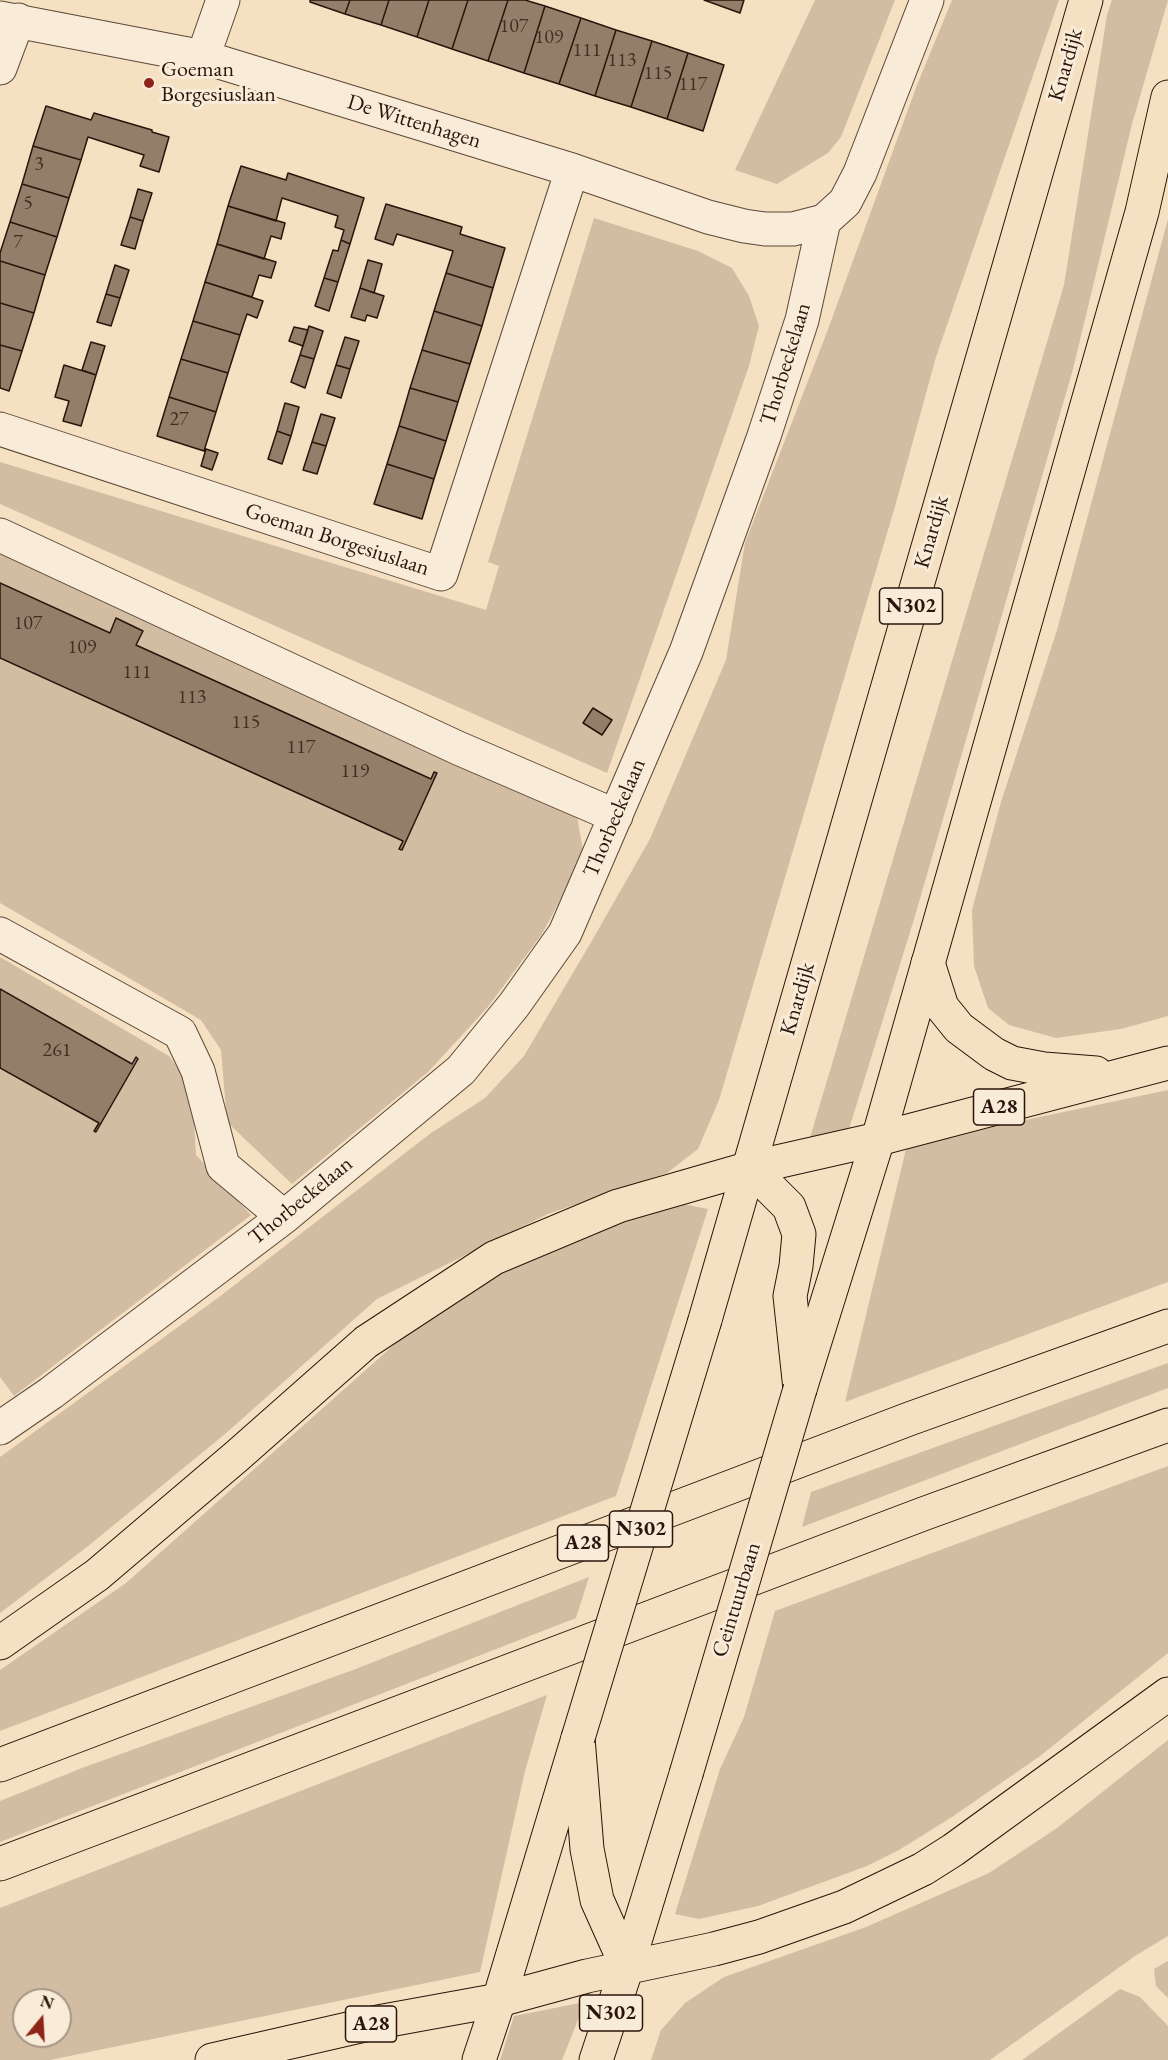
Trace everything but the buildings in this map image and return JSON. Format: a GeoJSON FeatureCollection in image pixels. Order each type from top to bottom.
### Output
{"type":"FeatureCollection","features":[{"type":"Feature","properties":{"kind":"main road","name":"Knardijk"},"geometry":{"type":"LineString","coordinates":[[750,1168],[1086,0]]}},
{"type":"Feature","properties":{"kind":"main road","name":"N302"},"geometry":{"type":"LineString","coordinates":[[878,1139],[1142,212],[1168,97]]}},
{"type":"Feature","properties":{"kind":"main road","name":"A28"},"geometry":{"type":"LineString","coordinates":[[928,963],[942,1007],[959,1028],[994,1054],[1012,1063],[1044,1069],[1121,1075]]}},
{"type":"Feature","properties":{"kind":"main road","name":"A28"},"geometry":{"type":"LineString","coordinates":[[878,1139],[1168,1063]]}},
{"type":"Feature","properties":{"kind":"main road"},"geometry":{"type":"LineString","coordinates":[[0,1643],[98,1575],[366,1342],[494,1258],[618,1206],[750,1168],[878,1139]]}},
{"type":"Feature","properties":{"kind":"main road","name":"Ceintuurbaan"},"geometry":{"type":"LineString","coordinates":[[596,2060],[686,1774],[800,1389],[878,1139]]}},
{"type":"Feature","properties":{"kind":"main road"},"geometry":{"type":"LineString","coordinates":[[750,1168],[789,1207],[799,1234],[790,1296],[800,1389]]}},
{"type":"Feature","properties":{"kind":"main road","name":"N302"},"geometry":{"type":"LineString","coordinates":[[478,2060],[499,2000],[750,1168]]}},
{"type":"Feature","properties":{"kind":"main road","name":"A28"},"geometry":{"type":"LineString","coordinates":[[0,1766],[909,1419],[1168,1326]]}},
{"type":"Feature","properties":{"kind":"main road"},"geometry":{"type":"LineString","coordinates":[[0,1864],[923,1514],[1168,1425]]}},
{"type":"Feature","properties":{"kind":"main road"},"geometry":{"type":"LineString","coordinates":[[499,2000],[627,1966],[714,1949],[759,1937],[882,1891],[953,1850],[1168,1694]]}},
{"type":"Feature","properties":{"kind":"main road"},"geometry":{"type":"LineString","coordinates":[[578,1738],[587,1849],[597,1900],[627,1966]]}},
{"type":"Feature","properties":{"kind":"main road","name":"A28"},"geometry":{"type":"LineString","coordinates":[[212,2060],[378,2022],[499,2000]]}},
{"type":"Feature","properties":{"kind":"main road","name":"A28"},"geometry":{"type":"LineString","coordinates":[[245,2053],[280,2060]]}},
{"type":"Feature","properties":{"kind":"street"},"geometry":{"type":"LineString","coordinates":[[203,57],[223,0]]}},
{"type":"Feature","properties":{"kind":"street"},"geometry":{"type":"LineString","coordinates":[[824,221],[844,202],[860,173],[927,0]]}},
{"type":"Feature","properties":{"kind":"street"},"geometry":{"type":"LineString","coordinates":[[0,68],[9,19]]}},
{"type":"Feature","properties":{"kind":"street","name":"De Wittenhagen"},"geometry":{"type":"LineString","coordinates":[[9,19],[203,57],[572,170],[708,217],[744,226],[793,229],[824,221]]}},
{"type":"Feature","properties":{"kind":"street","name":"Goeman Borgesiuslaan"},"geometry":{"type":"LineString","coordinates":[[0,429],[441,574],[572,170]]}},
{"type":"Feature","properties":{"kind":"street","name":"Thorbeckelaan"},"geometry":{"type":"LineString","coordinates":[[0,1427],[51,1393],[284,1217],[461,1070],[514,1005],[565,933],[686,652],[764,436],[802,320],[824,221]]}},
{"type":"Feature","properties":{"kind":"street"},"geometry":{"type":"LineString","coordinates":[[0,536],[458,748],[616,816]]}},
{"type":"Feature","properties":{"kind":"street"},"geometry":{"type":"LineString","coordinates":[[0,934],[180,1034],[198,1071],[223,1166],[284,1217]]}},
{"type":"Feature","properties":{"kind":"shaded area"},"geometry":{"type":"Polygon","coordinates":[[[815,0],[895,0],[841,137],[828,153],[777,184],[735,170],[815,0]]]}},
{"type":"Feature","properties":{"kind":"shaded area"},"geometry":{"type":"Polygon","coordinates":[[[952,0],[1059,0],[936,357],[896,503],[719,1100],[698,1149],[667,1173],[548,1214],[377,1299],[225,1434],[87,1547],[0,1613],[0,1457],[219,1297],[431,1133],[485,1098],[524,1056],[650,839],[726,660],[745,543],[827,332],[917,85],[952,0]]]}},
{"type":"Feature","properties":{"kind":"shaded area"},"geometry":{"type":"Polygon","coordinates":[[[1112,0],[1168,0],[1132,124],[1073,369],[915,916],[849,1129],[809,1141],[1064,285],[1107,15],[1112,0]]]}},
{"type":"Feature","properties":{"kind":"shaded area"},"geometry":{"type":"Polygon","coordinates":[[[594,218],[698,251],[732,268],[749,296],[759,326],[749,366],[607,773],[0,504],[0,462],[486,610],[499,566],[488,562],[594,218]]]}},
{"type":"Feature","properties":{"kind":"shaded area"},"geometry":{"type":"Polygon","coordinates":[[[1168,219],[1168,1016],[1121,1029],[1056,1038],[1009,1025],[988,1008],[974,966],[972,910],[1001,802],[1057,630],[1168,219]]]}},
{"type":"Feature","properties":{"kind":"shaded area"},"geometry":{"type":"Polygon","coordinates":[[[0,551],[576,811],[584,856],[542,934],[487,1008],[428,1072],[292,1184],[227,1122],[221,1050],[201,1020],[0,903],[0,551]]]}},
{"type":"Feature","properties":{"kind":"shaded area"},"geometry":{"type":"Polygon","coordinates":[[[0,957],[169,1056],[192,1087],[196,1155],[251,1215],[14,1396],[0,1377],[0,957]]]}},
{"type":"Feature","properties":{"kind":"shaded area"},"geometry":{"type":"Polygon","coordinates":[[[1168,1090],[1168,1282],[845,1402],[907,1145],[1168,1090]]]}},
{"type":"Feature","properties":{"kind":"shaded area"},"geometry":{"type":"Polygon","coordinates":[[[677,1203],[708,1209],[616,1496],[0,1731],[0,1670],[126,1583],[404,1336],[506,1268],[594,1228],[677,1203]]]}},
{"type":"Feature","properties":{"kind":"shaded area"},"geometry":{"type":"Polygon","coordinates":[[[1168,1363],[1168,1388],[802,1527],[811,1492],[1168,1363]]]}},
{"type":"Feature","properties":{"kind":"shaded area"},"geometry":{"type":"Polygon","coordinates":[[[1168,1466],[1168,1653],[1040,1756],[952,1817],[899,1850],[867,1866],[758,1906],[699,1919],[675,1914],[720,1769],[744,1717],[775,1611],[1168,1466]]]}},
{"type":"Feature","properties":{"kind":"shaded area"},"geometry":{"type":"Polygon","coordinates":[[[589,1577],[576,1618],[0,1842],[0,1801],[82,1768],[353,1670],[589,1577]]]}},
{"type":"Feature","properties":{"kind":"shaded area"},"geometry":{"type":"Polygon","coordinates":[[[547,1695],[525,1771],[480,1972],[50,2060],[0,2060],[0,1908],[547,1695]]]}},
{"type":"Feature","properties":{"kind":"shaded area"},"geometry":{"type":"Polygon","coordinates":[[[1168,1740],[1168,1936],[1135,1956],[990,2060],[651,2060],[661,2030],[685,2003],[724,1977],[866,1927],[989,1873],[1057,1828],[1168,1740]]]}},
{"type":"Feature","properties":{"kind":"shaded area"},"geometry":{"type":"Polygon","coordinates":[[[1168,1961],[1168,1998],[1156,1986],[1154,1969],[1168,1961]]]}},
{"type":"Feature","properties":{"kind":"shaded area"},"geometry":{"type":"Polygon","coordinates":[[[1120,1989],[1140,1997],[1168,2026],[1168,2060],[1022,2060],[1120,1989]]]}},
{"type":"Feature","properties":{"kind":"shaded area"},"geometry":{"type":"Polygon","coordinates":[[[585,2002],[562,2060],[500,2060],[514,2016],[585,2002]]]}},
{"type":"Feature","properties":{"kind":"place","name":"Goeman Borgesiuslaan"},"geometry":{"type":"Point","coordinates":[149,83]}}]}
